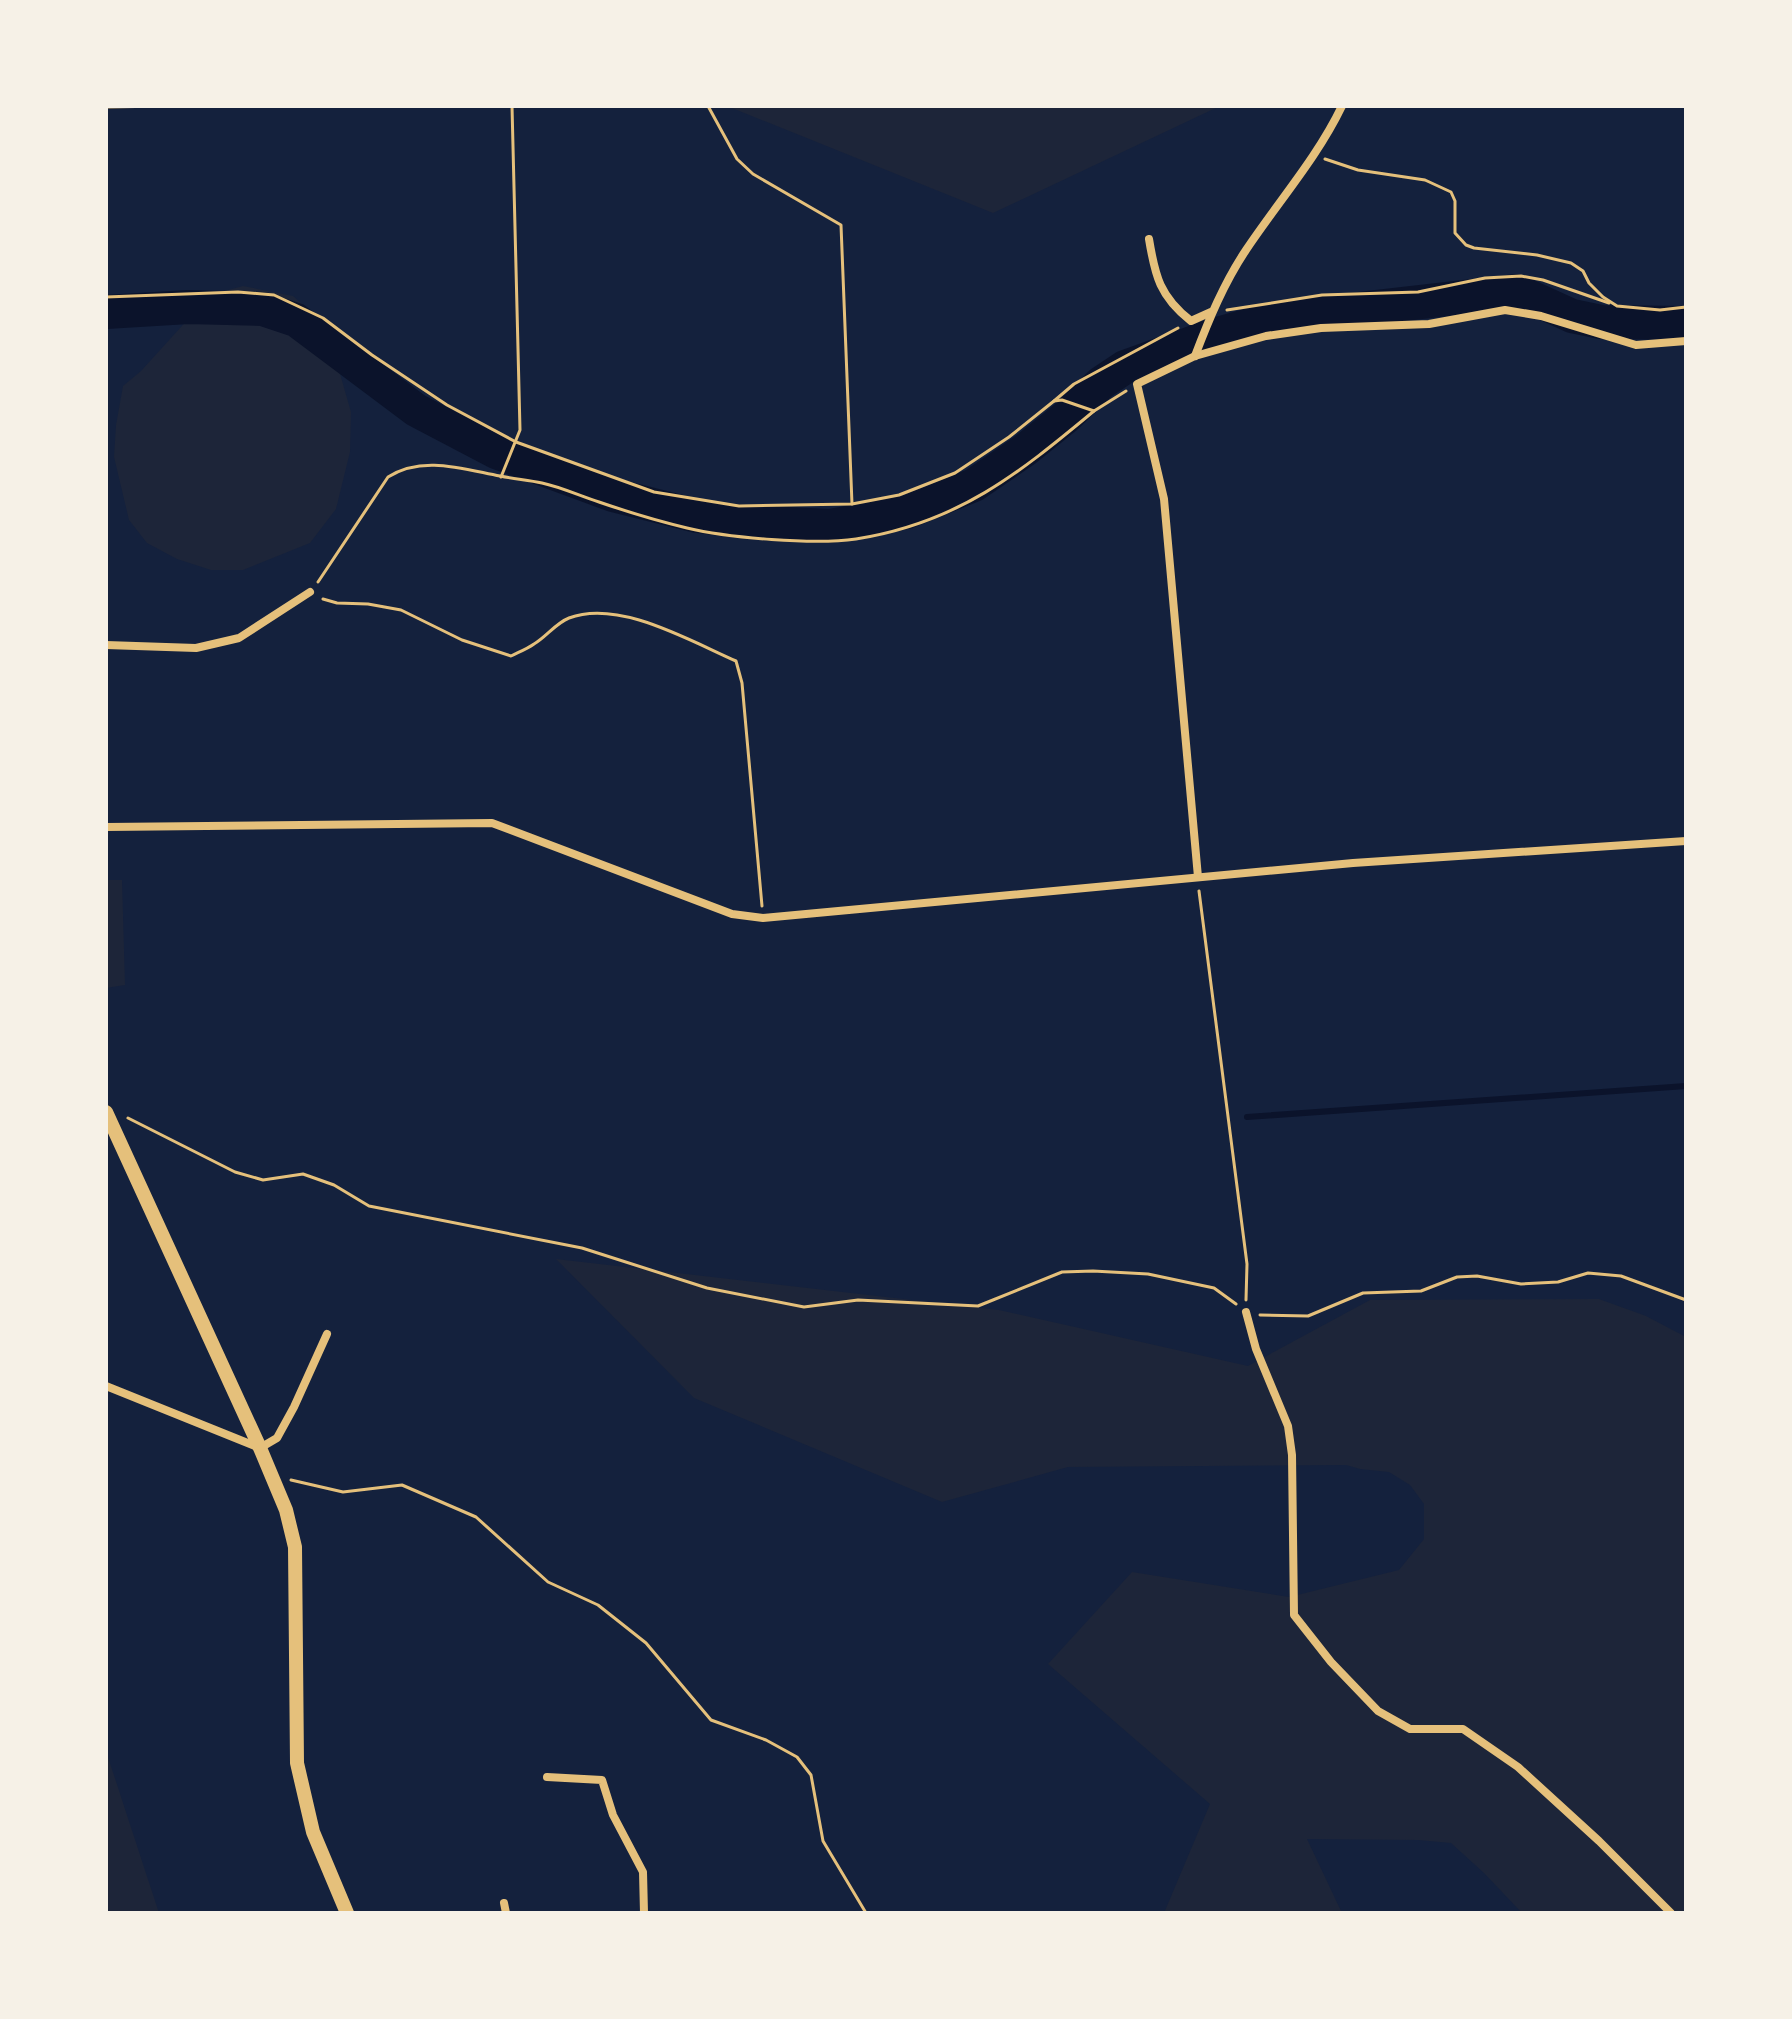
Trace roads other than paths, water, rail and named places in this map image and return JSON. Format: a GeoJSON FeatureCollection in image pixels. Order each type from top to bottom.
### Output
{"type":"FeatureCollection","features":[{"type":"Feature","properties":{"kind":"street"},"geometry":{"type":"LineString","coordinates":[[1197,352],[1207,321],[1244,252],[1314,155],[1342,106]]}},
{"type":"Feature","properties":{"kind":"street"},"geometry":{"type":"LineString","coordinates":[[1149,239],[1155,277],[1177,310],[1191,321],[1212,312]]}},
{"type":"Feature","properties":{"kind":"street"},"geometry":{"type":"LineString","coordinates":[[1198,877],[1164,499],[1137,384],[1197,352],[1266,336],[1321,328],[1429,324],[1505,310],[1541,316],[1636,345],[1686,341]]}},
{"type":"Feature","properties":{"kind":"street"},"geometry":{"type":"LineString","coordinates":[[106,645],[196,648],[239,638],[310,592]]}},
{"type":"Feature","properties":{"kind":"street"},"geometry":{"type":"LineString","coordinates":[[106,827],[492,823],[732,914],[763,918],[1368,862],[1686,841]]}},
{"type":"Feature","properties":{"kind":"street"},"geometry":{"type":"LineString","coordinates":[[107,1116],[286,1510],[295,1547],[297,1763],[313,1832],[347,1913]]}},
{"type":"Feature","properties":{"kind":"street"},"geometry":{"type":"LineString","coordinates":[[1246,1312],[1256,1349],[1288,1426],[1292,1455],[1294,1615],[1331,1662],[1378,1711],[1410,1729],[1463,1729],[1529,1778],[1599,1841],[1671,1913]]}},
{"type":"Feature","properties":{"kind":"street"},"geometry":{"type":"LineString","coordinates":[[260,1448],[277,1438],[327,1334]]}},
{"type":"Feature","properties":{"kind":"street"},"geometry":{"type":"LineString","coordinates":[[106,1386],[260,1448]]}},
{"type":"Feature","properties":{"kind":"street"},"geometry":{"type":"LineString","coordinates":[[547,1777],[602,1780],[613,1815],[643,1872],[644,1913]]}},
{"type":"Feature","properties":{"kind":"waterway"},"geometry":{"type":"LineString","coordinates":[[106,312],[188,307],[263,309],[296,320],[416,410],[496,452],[613,495],[697,516],[830,526],[907,512],[974,485],[1025,450],[1101,383],[1125,367],[1214,335],[1272,319],[1517,291],[1572,316],[1601,322],[1686,323]]}},
{"type":"Feature","properties":{"kind":"waterway"},"geometry":{"type":"LineString","coordinates":[[1247,1117],[1686,1086]]}}]}
